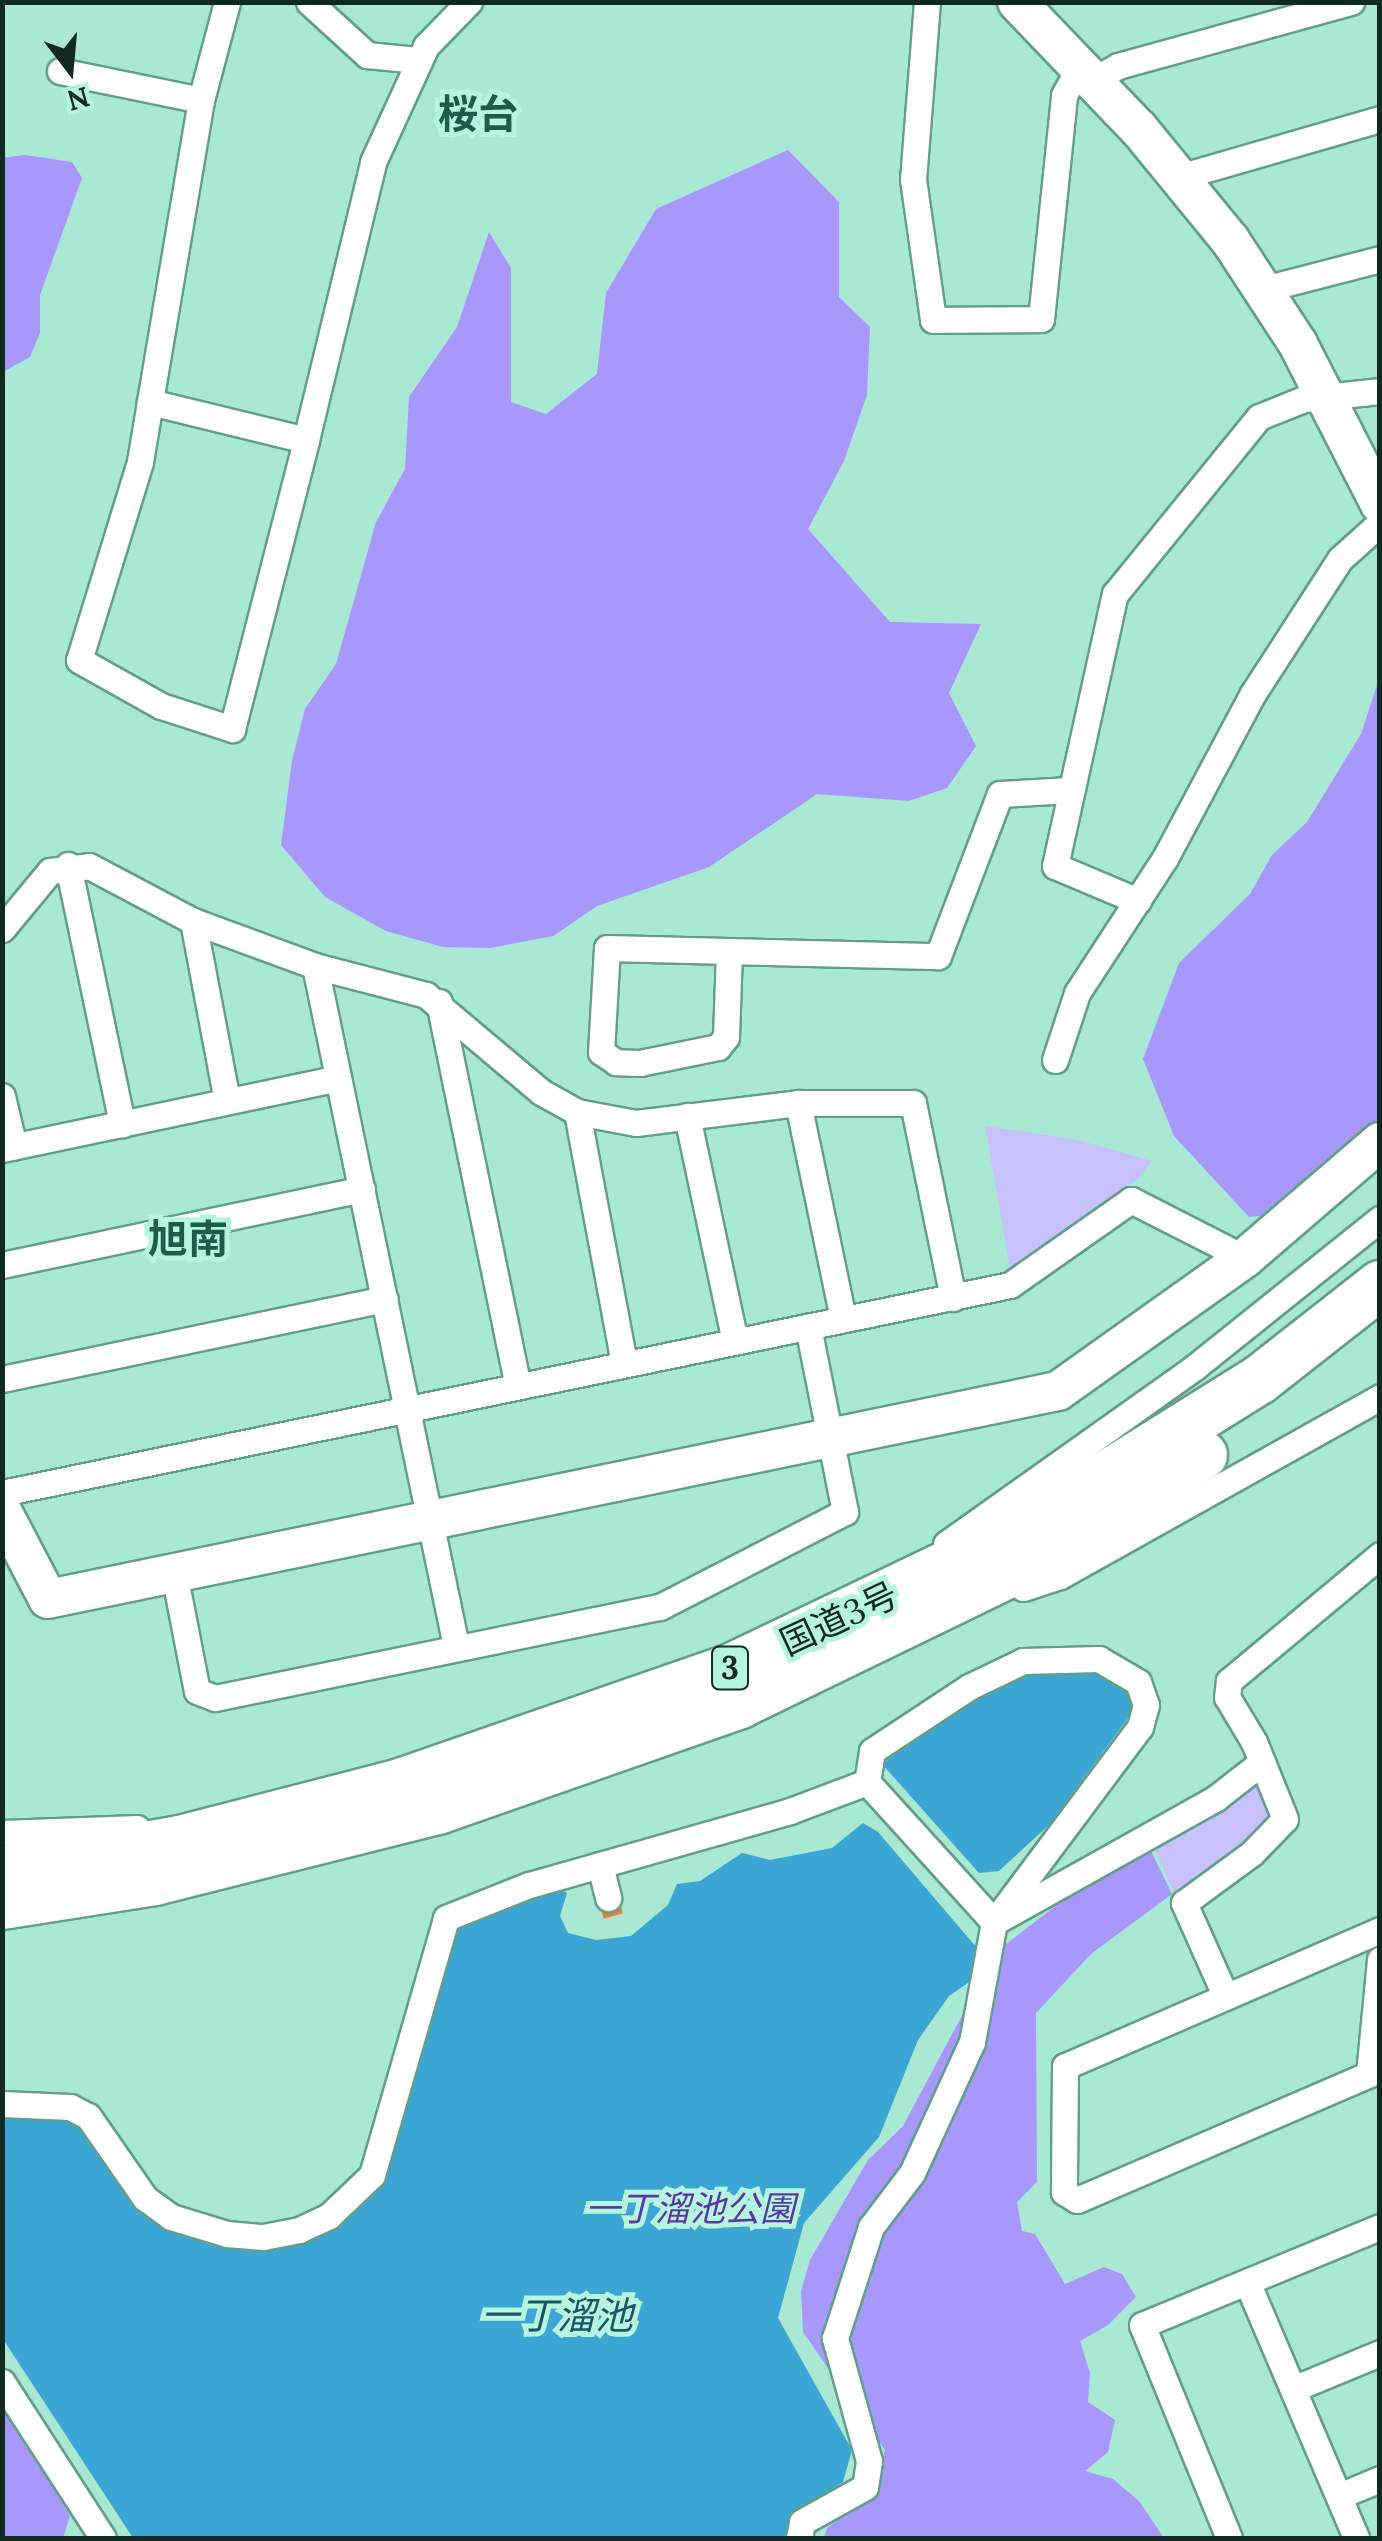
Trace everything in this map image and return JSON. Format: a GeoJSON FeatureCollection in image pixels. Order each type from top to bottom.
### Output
{"type":"FeatureCollection","features":[{"type":"Feature","properties":{"kind":"highway","name":"国道3号"},"geometry":{"type":"LineString","coordinates":[[2,1871],[186,1838],[418,1777],[729,1668],[1030,1524],[1258,1380],[1380,1286]]}},
{"type":"Feature","properties":{"kind":"highway","name":"国道3号"},"geometry":{"type":"LineString","coordinates":[[2,1906],[154,1881],[438,1810],[740,1704],[912,1625],[1127,1506],[1380,1327]]}},
{"type":"Feature","properties":{"kind":"street"},"geometry":{"type":"LineString","coordinates":[[227,2],[201,100],[140,462],[80,660],[161,706],[232,729],[373,162],[400,112],[418,60],[468,2]]}},
{"type":"Feature","properties":{"kind":"street"},"geometry":{"type":"LineString","coordinates":[[309,2],[367,56],[418,60]]}},
{"type":"Feature","properties":{"kind":"street"},"geometry":{"type":"LineString","coordinates":[[927,2],[913,179],[933,320],[1040,318],[1064,95],[1087,73],[1350,2]]}},
{"type":"Feature","properties":{"kind":"street"},"geometry":{"type":"LineString","coordinates":[[1017,2],[1087,73],[1179,177],[1264,289],[1330,399],[1380,504]]}},
{"type":"Feature","properties":{"kind":"street"},"geometry":{"type":"LineString","coordinates":[[60,71],[201,100]]}},
{"type":"Feature","properties":{"kind":"street"},"geometry":{"type":"LineString","coordinates":[[1179,177],[1380,119]]}},
{"type":"Feature","properties":{"kind":"street"},"geometry":{"type":"LineString","coordinates":[[1264,289],[1380,258]]}},
{"type":"Feature","properties":{"kind":"street"},"geometry":{"type":"LineString","coordinates":[[1138,902],[1055,866],[1115,594],[1246,428],[1304,400],[1380,391]]}},
{"type":"Feature","properties":{"kind":"street"},"geometry":{"type":"LineString","coordinates":[[150,402],[306,440]]}},
{"type":"Feature","properties":{"kind":"street"},"geometry":{"type":"LineString","coordinates":[[1055,1060],[1077,993],[1138,902],[1252,694],[1340,559],[1380,524]]}},
{"type":"Feature","properties":{"kind":"street"},"geometry":{"type":"LineString","coordinates":[[730,951],[726,1037],[718,1047],[640,1063],[616,1062],[601,1052],[607,948],[938,956],[1000,794],[1070,790]]}},
{"type":"Feature","properties":{"kind":"street"},"geometry":{"type":"LineString","coordinates":[[68,865],[122,1124]]}},
{"type":"Feature","properties":{"kind":"street"},"geometry":{"type":"LineString","coordinates":[[2,929],[50,871],[68,865],[89,866],[193,921],[315,966],[439,1002],[541,1092],[577,1112],[636,1123],[798,1103],[913,1103],[953,1298]]}},
{"type":"Feature","properties":{"kind":"street"},"geometry":{"type":"LineString","coordinates":[[193,921],[227,1101]]}},
{"type":"Feature","properties":{"kind":"street"},"geometry":{"type":"LineString","coordinates":[[315,966],[456,1646]]}},
{"type":"Feature","properties":{"kind":"street"},"geometry":{"type":"LineString","coordinates":[[439,1002],[518,1386]]}},
{"type":"Feature","properties":{"kind":"street"},"geometry":{"type":"LineString","coordinates":[[2,1096],[8,1148],[338,1078]]}},
{"type":"Feature","properties":{"kind":"street"},"geometry":{"type":"LineString","coordinates":[[798,1103],[843,1320]]}},
{"type":"Feature","properties":{"kind":"street"},"geometry":{"type":"LineString","coordinates":[[577,1112],[624,1364]]}},
{"type":"Feature","properties":{"kind":"street"},"geometry":{"type":"LineString","coordinates":[[687,1116],[735,1341]]}},
{"type":"Feature","properties":{"kind":"street"},"geometry":{"type":"LineString","coordinates":[[2,1511],[48,1598],[1058,1391],[1245,1258],[1380,1142]]}},
{"type":"Feature","properties":{"kind":"street"},"geometry":{"type":"LineString","coordinates":[[2,1265],[362,1189]]}},
{"type":"Feature","properties":{"kind":"street"},"geometry":{"type":"LineString","coordinates":[[2,1493],[1010,1286],[1130,1200],[1245,1258]]}},
{"type":"Feature","properties":{"kind":"street"},"geometry":{"type":"LineString","coordinates":[[729,1668],[954,1540],[1195,1366],[1380,1220]]}},
{"type":"Feature","properties":{"kind":"street"},"geometry":{"type":"LineString","coordinates":[[2,1379],[385,1299]]}},
{"type":"Feature","properties":{"kind":"street"},"geometry":{"type":"LineString","coordinates":[[174,1573],[198,1691],[215,1698],[456,1646],[660,1608],[845,1512],[808,1327]]}},
{"type":"Feature","properties":{"kind":"street"},"geometry":{"type":"LineString","coordinates":[[912,1625],[1060,1576],[1380,1398]]}},
{"type":"Feature","properties":{"kind":"street"},"geometry":{"type":"LineString","coordinates":[[1225,1995],[1184,1903],[1252,1854],[1285,1819],[1262,1762],[1227,1698],[1229,1681],[1380,1556]]}},
{"type":"Feature","properties":{"kind":"street"},"geometry":{"type":"LineString","coordinates":[[799,2538],[802,2522],[865,2487],[869,2461],[835,2338],[871,2227],[912,2173],[972,2042],[994,1922],[1140,1727],[1146,1705],[1138,1682],[1099,1659],[1023,1660],[880,1744],[872,1751],[867,1782]]}},
{"type":"Feature","properties":{"kind":"street"},"geometry":{"type":"LineString","coordinates":[[994,1922],[1216,1798],[1262,1762]]}},
{"type":"Feature","properties":{"kind":"street"},"geometry":{"type":"LineString","coordinates":[[867,1782],[994,1922]]}},
{"type":"Feature","properties":{"kind":"street"},"geometry":{"type":"LineString","coordinates":[[2,2104],[70,2107],[88,2116],[145,2198],[171,2217],[227,2234],[263,2237],[299,2230],[328,2216],[372,2174],[446,1918],[503,1894],[867,1782]]}},
{"type":"Feature","properties":{"kind":"street"},"geometry":{"type":"LineString","coordinates":[[2,1833],[147,1828],[186,1838]]}},
{"type":"Feature","properties":{"kind":"street"},"geometry":{"type":"LineString","coordinates":[[600,1865],[608,1898]]}},
{"type":"Feature","properties":{"kind":"street"},"geometry":{"type":"LineString","coordinates":[[1380,1930],[1065,2066],[1064,2192],[1077,2200],[1368,2074],[1380,1960]]}},
{"type":"Feature","properties":{"kind":"street"},"geometry":{"type":"LineString","coordinates":[[1229,2538],[1142,2325],[1380,2227]]}},
{"type":"Feature","properties":{"kind":"street"},"geometry":{"type":"LineString","coordinates":[[1247,2282],[1356,2538]]}},
{"type":"Feature","properties":{"kind":"street"},"geometry":{"type":"LineString","coordinates":[[1293,2389],[1380,2352]]}},
{"type":"Feature","properties":{"kind":"street"},"geometry":{"type":"LineString","coordinates":[[2,2382],[103,2538]]}},
{"type":"Feature","properties":{"kind":"street"},"geometry":{"type":"LineString","coordinates":[[1339,2496],[1380,2479]]}},
{"type":"Feature","properties":{"kind":"shaded area"},"geometry":{"type":"Polygon","coordinates":[[[788,150],[839,202],[839,297],[870,327],[867,395],[844,461],[808,529],[890,622],[981,624],[949,693],[976,746],[947,788],[909,801],[817,794],[709,867],[597,906],[553,936],[490,948],[443,947],[386,931],[325,897],[281,845],[292,761],[305,709],[336,664],[376,522],[405,469],[409,397],[457,327],[489,232],[511,268],[511,402],[546,414],[597,374],[606,293],[656,209],[788,150]]]}},
{"type":"Feature","properties":{"kind":"shaded area"},"geometry":{"type":"Polygon","coordinates":[[[25,155],[72,162],[82,178],[40,295],[40,333],[30,357],[3,372],[3,158],[25,155]]]}},
{"type":"Feature","properties":{"kind":"shaded area"},"geometry":{"type":"Polygon","coordinates":[[[1379,679],[1379,1122],[1280,1214],[1249,1217],[1174,1136],[1143,1059],[1179,963],[1250,894],[1272,855],[1307,822],[1361,734],[1379,679]]]}},
{"type":"Feature","properties":{"kind":"shaded area"},"geometry":{"type":"Polygon","coordinates":[[[985,1126],[1078,1140],[1152,1161],[1139,1178],[1011,1273],[985,1126]]]}},
{"type":"Feature","properties":{"kind":"shaded area"},"geometry":{"type":"Polygon","coordinates":[[[1261,1772],[1280,1819],[1175,1894],[1151,1841],[1261,1772]]]}},
{"type":"Feature","properties":{"kind":"shaded area"},"geometry":{"type":"Polygon","coordinates":[[[1151,1851],[1172,1894],[1091,1954],[1036,2013],[1037,2182],[1017,2202],[1022,2231],[1035,2234],[1065,2284],[1104,2267],[1122,2274],[1136,2297],[1108,2325],[1080,2341],[1090,2373],[1088,2402],[1115,2420],[1108,2452],[1085,2471],[1113,2479],[1139,2501],[1164,2538],[824,2538],[827,2528],[873,2495],[885,2450],[803,2332],[801,2291],[810,2260],[868,2160],[903,2126],[996,1952],[1079,1888],[1151,1851]]]}},
{"type":"Feature","properties":{"kind":"shaded area"},"geometry":{"type":"Polygon","coordinates":[[[2,2403],[70,2516],[63,2538],[3,2538],[2,2403]]]}},
{"type":"Feature","properties":{"kind":"water"},"geometry":{"type":"Polygon","coordinates":[[[1028,1671],[1103,1671],[1129,1689],[1133,1711],[1049,1825],[999,1871],[979,1873],[882,1764],[991,1684],[1028,1671]]]}},
{"type":"Feature","properties":{"kind":"water","name":"一丁溜池"},"geometry":{"type":"Polygon","coordinates":[[[863,1823],[878,1832],[983,1955],[981,1974],[949,1996],[918,2040],[879,2137],[804,2223],[778,2318],[852,2450],[843,2482],[800,2509],[793,2538],[133,2538],[3,2339],[2,2112],[66,2115],[87,2127],[134,2209],[174,2233],[217,2247],[300,2243],[328,2232],[367,2202],[391,2162],[455,1929],[557,1887],[567,1893],[560,1916],[568,1933],[596,1940],[631,1936],[668,1905],[677,1884],[700,1881],[742,1853],[770,1860],[832,1848],[863,1823]]]}},
{"type":"Feature","properties":{"kind":"building"},"geometry":{"type":"Polygon","coordinates":[[[618,1896],[623,1913],[604,1919],[599,1902],[618,1896]]]}},
{"type":"Feature","properties":{"kind":"district","name":"桜台"},"geometry":{"type":"Point","coordinates":[478,114]}},
{"type":"Feature","properties":{"kind":"district","name":"旭南"},"geometry":{"type":"Point","coordinates":[188,1239]}},
{"type":"Feature","properties":{"kind":"park label","name":"一丁溜池公園"},"geometry":{"type":"Point","coordinates":[690,2209]}}]}
